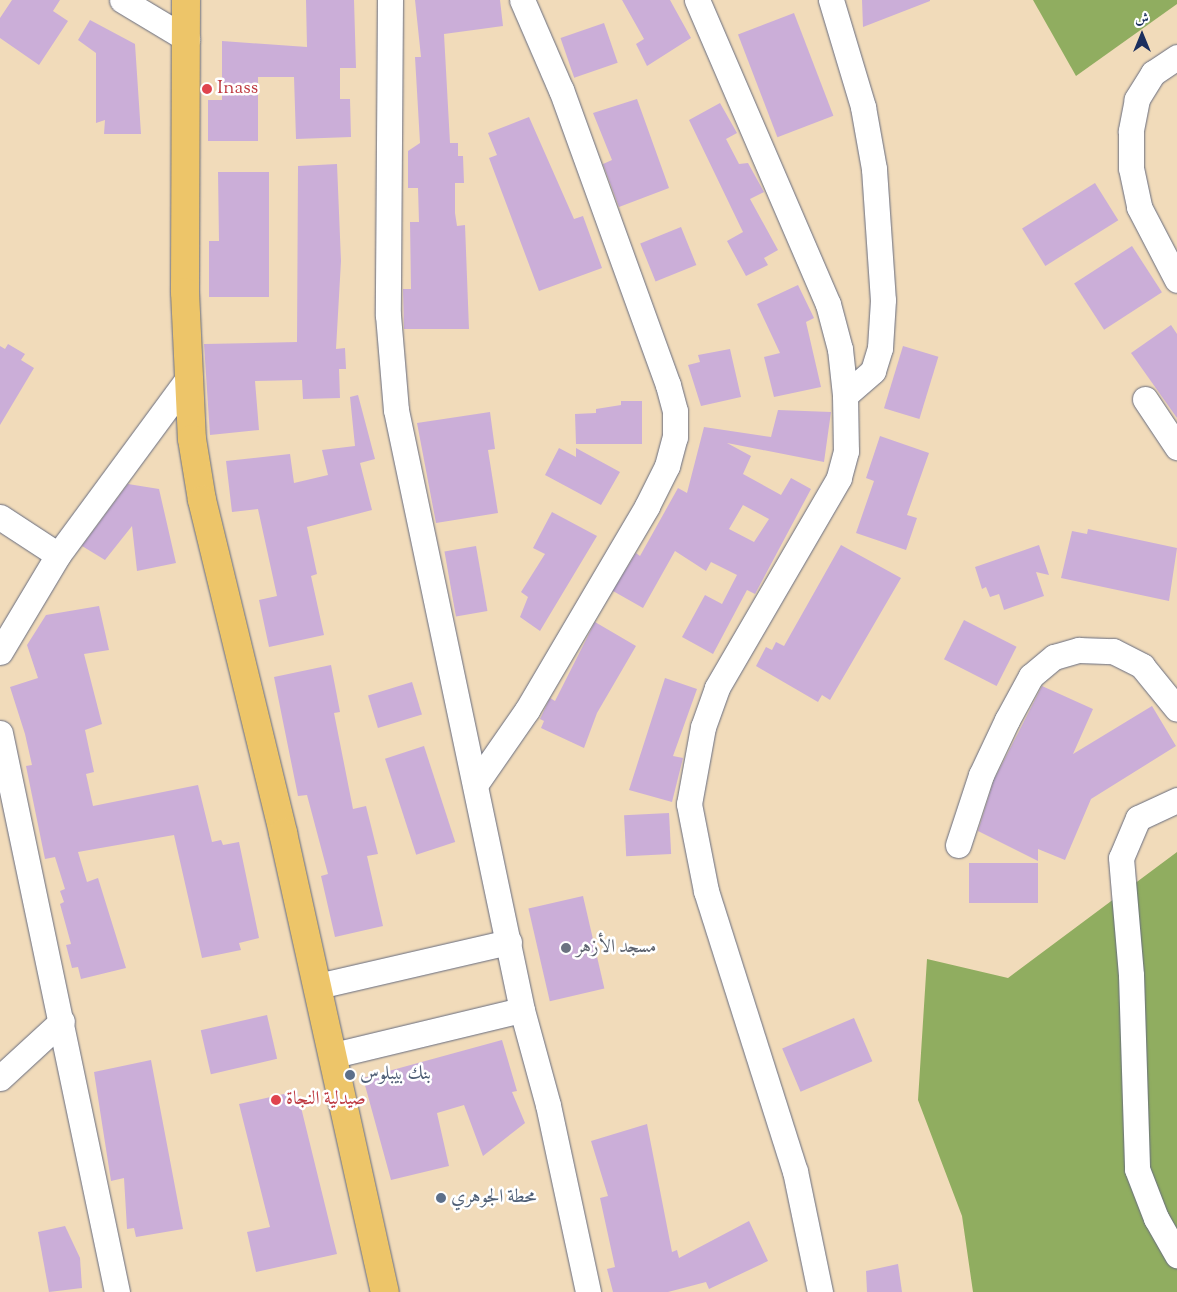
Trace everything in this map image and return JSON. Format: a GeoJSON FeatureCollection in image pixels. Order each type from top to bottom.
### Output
{"type":"FeatureCollection","features":[{"type":"Feature","properties":{"kind":"main road"},"geometry":{"type":"LineString","coordinates":[[186,0],[187,380],[202,500],[334,1055],[385,1292]]}},
{"type":"Feature","properties":{"kind":"street"},"geometry":{"type":"LineString","coordinates":[[122,0],[187,39]]}},
{"type":"Feature","properties":{"kind":"street"},"geometry":{"type":"LineString","coordinates":[[390,0],[388,315],[393,384],[478,782],[522,1010],[548,1105],[588,1292]]}},
{"type":"Feature","properties":{"kind":"street"},"geometry":{"type":"LineString","coordinates":[[478,782],[527,710],[647,506],[667,466],[675,437],[675,411],[665,376],[561,90],[522,0]]}},
{"type":"Feature","properties":{"kind":"street"},"geometry":{"type":"LineString","coordinates":[[697,0],[828,304],[840,349],[845,395],[846,450],[839,478],[717,688],[703,727],[689,804],[706,891],[795,1172],[820,1292]]}},
{"type":"Feature","properties":{"kind":"street"},"geometry":{"type":"LineString","coordinates":[[831,0],[863,107],[874,169],[883,300],[880,348],[873,371],[845,395]]}},
{"type":"Feature","properties":{"kind":"street"},"geometry":{"type":"LineString","coordinates":[[1177,57],[1153,73],[1137,99],[1131,131],[1131,168],[1139,207],[1177,280]]}},
{"type":"Feature","properties":{"kind":"street"},"geometry":{"type":"LineString","coordinates":[[0,652],[58,555],[187,380]]}},
{"type":"Feature","properties":{"kind":"street"},"geometry":{"type":"LineString","coordinates":[[1145,399],[1177,446]]}},
{"type":"Feature","properties":{"kind":"street"},"geometry":{"type":"LineString","coordinates":[[0,517],[58,555]]}},
{"type":"Feature","properties":{"kind":"street"},"geometry":{"type":"LineString","coordinates":[[958,845],[982,774],[1007,720],[1032,676],[1054,657],[1079,650],[1113,651],[1142,666],[1177,708]]}},
{"type":"Feature","properties":{"kind":"street"},"geometry":{"type":"LineString","coordinates":[[0,733],[62,1021],[117,1292]]}},
{"type":"Feature","properties":{"kind":"street"},"geometry":{"type":"LineString","coordinates":[[1177,800],[1138,818],[1120,858],[1132,976],[1137,1169],[1156,1218],[1177,1255]]}},
{"type":"Feature","properties":{"kind":"street"},"geometry":{"type":"LineString","coordinates":[[318,986],[509,942]]}},
{"type":"Feature","properties":{"kind":"street"},"geometry":{"type":"LineString","coordinates":[[334,1055],[522,1010]]}},
{"type":"Feature","properties":{"kind":"street"},"geometry":{"type":"LineString","coordinates":[[0,1078],[62,1021]]}},
{"type":"Feature","properties":{"kind":"green space"},"geometry":{"type":"Polygon","coordinates":[[[1033,0],[1177,0],[1177,4],[1076,76],[1033,0]]]}},
{"type":"Feature","properties":{"kind":"green space"},"geometry":{"type":"Polygon","coordinates":[[[1177,852],[1177,1292],[973,1292],[962,1216],[918,1100],[927,959],[1008,978],[1177,852]]]}},
{"type":"Feature","properties":{"kind":"building"},"geometry":{"type":"Polygon","coordinates":[[[12,0],[60,0],[53,11],[68,21],[39,65],[0,38],[0,18],[12,0]]]}},
{"type":"Feature","properties":{"kind":"building"},"geometry":{"type":"Polygon","coordinates":[[[306,0],[354,0],[356,68],[340,68],[340,99],[350,99],[351,137],[296,139],[294,77],[258,77],[258,141],[208,141],[208,100],[222,100],[222,41],[307,47],[306,0]]]}},
{"type":"Feature","properties":{"kind":"building"},"geometry":{"type":"Polygon","coordinates":[[[415,0],[500,0],[503,26],[444,34],[450,143],[458,143],[458,156],[463,156],[464,183],[455,183],[455,213],[457,226],[465,225],[469,329],[404,329],[403,289],[411,289],[410,222],[419,222],[418,188],[408,188],[408,151],[420,143],[415,57],[421,57],[415,0]]]}},
{"type":"Feature","properties":{"kind":"building"},"geometry":{"type":"Polygon","coordinates":[[[622,0],[670,0],[691,38],[647,66],[636,44],[644,39],[622,0]]]}},
{"type":"Feature","properties":{"kind":"building"},"geometry":{"type":"Polygon","coordinates":[[[862,0],[930,0],[930,1],[863,27],[862,0]]]}},
{"type":"Feature","properties":{"kind":"building"},"geometry":{"type":"Polygon","coordinates":[[[794,13],[833,116],[777,137],[738,35],[794,13]]]}},
{"type":"Feature","properties":{"kind":"building"},"geometry":{"type":"Polygon","coordinates":[[[90,20],[135,44],[141,134],[104,134],[105,120],[96,123],[96,53],[78,40],[90,20]]]}},
{"type":"Feature","properties":{"kind":"building"},"geometry":{"type":"Polygon","coordinates":[[[604,23],[618,63],[574,78],[561,38],[604,23]]]}},
{"type":"Feature","properties":{"kind":"building"},"geometry":{"type":"Polygon","coordinates":[[[637,99],[669,188],[619,207],[603,164],[612,160],[593,113],[637,99]]]}},
{"type":"Feature","properties":{"kind":"building"},"geometry":{"type":"Polygon","coordinates":[[[720,103],[737,133],[726,139],[739,164],[748,163],[764,192],[750,199],[778,250],[764,258],[768,265],[746,276],[727,241],[743,232],[689,120],[720,103]]]}},
{"type":"Feature","properties":{"kind":"building"},"geometry":{"type":"Polygon","coordinates":[[[529,117],[574,219],[583,216],[602,268],[539,291],[489,158],[497,155],[488,133],[529,117]]]}},
{"type":"Feature","properties":{"kind":"building"},"geometry":{"type":"Polygon","coordinates":[[[337,164],[341,261],[336,349],[345,348],[346,369],[339,369],[340,398],[303,399],[302,380],[255,381],[259,430],[210,435],[204,344],[297,342],[298,166],[337,164]]]}},
{"type":"Feature","properties":{"kind":"building"},"geometry":{"type":"Polygon","coordinates":[[[218,172],[269,172],[269,297],[209,297],[209,241],[219,241],[218,172]]]}},
{"type":"Feature","properties":{"kind":"building"},"geometry":{"type":"Polygon","coordinates":[[[1095,183],[1118,220],[1045,266],[1022,229],[1095,183]]]}},
{"type":"Feature","properties":{"kind":"building"},"geometry":{"type":"Polygon","coordinates":[[[681,227],[696,265],[656,281],[640,243],[681,227]]]}},
{"type":"Feature","properties":{"kind":"building"},"geometry":{"type":"Polygon","coordinates":[[[1132,246],[1162,292],[1104,330],[1074,284],[1132,246]]]}},
{"type":"Feature","properties":{"kind":"building"},"geometry":{"type":"Polygon","coordinates":[[[798,285],[814,318],[806,322],[821,387],[774,397],[764,357],[780,353],[757,304],[798,285]]]}},
{"type":"Feature","properties":{"kind":"building"},"geometry":{"type":"Polygon","coordinates":[[[1171,325],[1177,334],[1177,418],[1131,353],[1171,325]]]}},
{"type":"Feature","properties":{"kind":"building"},"geometry":{"type":"Polygon","coordinates":[[[8,344],[25,354],[21,360],[34,368],[0,425],[0,346],[5,349],[8,344]]]}},
{"type":"Feature","properties":{"kind":"building"},"geometry":{"type":"Polygon","coordinates":[[[903,346],[938,357],[919,419],[884,408],[903,346]]]}},
{"type":"Feature","properties":{"kind":"building"},"geometry":{"type":"Polygon","coordinates":[[[730,349],[741,397],[701,406],[688,365],[700,362],[698,355],[730,349]]]}},
{"type":"Feature","properties":{"kind":"building"},"geometry":{"type":"Polygon","coordinates":[[[358,395],[375,459],[360,463],[372,510],[307,527],[317,574],[311,576],[324,635],[269,647],[259,600],[277,596],[258,509],[232,512],[226,461],[290,454],[294,483],[328,475],[322,450],[355,446],[350,397],[358,395]]]}},
{"type":"Feature","properties":{"kind":"building"},"geometry":{"type":"Polygon","coordinates":[[[621,401],[642,401],[642,444],[576,444],[575,414],[596,413],[596,409],[621,405],[621,401]]]}},
{"type":"Feature","properties":{"kind":"building"},"geometry":{"type":"Polygon","coordinates":[[[778,410],[831,412],[824,462],[727,443],[751,456],[743,474],[781,495],[791,478],[811,489],[755,594],[747,590],[713,654],[682,637],[705,595],[722,604],[737,575],[711,562],[706,571],[675,551],[643,608],[613,591],[636,553],[640,556],[678,488],[687,493],[704,427],[771,437],[778,410]],[[743,505],[729,529],[754,542],[769,519],[743,505]]]}},
{"type":"Feature","properties":{"kind":"building"},"geometry":{"type":"Polygon","coordinates":[[[490,412],[495,449],[488,450],[498,513],[436,523],[417,423],[490,412]]]}},
{"type":"Feature","properties":{"kind":"building"},"geometry":{"type":"Polygon","coordinates":[[[880,436],[929,453],[907,515],[917,518],[906,550],[856,533],[874,481],[866,478],[880,436]]]}},
{"type":"Feature","properties":{"kind":"building"},"geometry":{"type":"Polygon","coordinates":[[[559,448],[576,457],[576,448],[620,472],[601,505],[545,475],[559,448]]]}},
{"type":"Feature","properties":{"kind":"building"},"geometry":{"type":"Polygon","coordinates":[[[128,484],[159,489],[176,563],[137,571],[132,526],[105,560],[82,546],[128,484]]]}},
{"type":"Feature","properties":{"kind":"building"},"geometry":{"type":"Polygon","coordinates":[[[552,512],[597,536],[540,631],[520,617],[528,597],[521,592],[545,554],[533,548],[552,512]]]}},
{"type":"Feature","properties":{"kind":"building"},"geometry":{"type":"Polygon","coordinates":[[[1088,529],[1177,548],[1169,601],[1061,578],[1072,531],[1087,534],[1088,529]]]}},
{"type":"Feature","properties":{"kind":"building"},"geometry":{"type":"Polygon","coordinates":[[[841,545],[901,578],[830,700],[822,695],[818,702],[756,666],[766,647],[772,650],[776,642],[784,646],[841,545]]]}},
{"type":"Feature","properties":{"kind":"building"},"geometry":{"type":"Polygon","coordinates":[[[1039,545],[1049,575],[1036,572],[1044,596],[1004,610],[999,594],[990,597],[986,587],[982,589],[975,567],[1039,545]]]}},
{"type":"Feature","properties":{"kind":"building"},"geometry":{"type":"Polygon","coordinates":[[[476,546],[487,611],[456,617],[444,552],[476,546]]]}},
{"type":"Feature","properties":{"kind":"building"},"geometry":{"type":"Polygon","coordinates":[[[99,606],[109,650],[84,654],[102,724],[85,730],[94,772],[86,774],[93,806],[198,785],[212,842],[221,840],[223,845],[239,842],[259,938],[239,943],[241,950],[202,958],[174,835],[78,852],[87,882],[98,878],[126,968],[81,979],[78,967],[72,968],[66,945],[71,944],[60,904],[64,902],[60,891],[65,889],[55,857],[45,859],[26,766],[32,765],[25,734],[10,687],[38,678],[27,645],[46,615],[99,606]]]}},
{"type":"Feature","properties":{"kind":"building"},"geometry":{"type":"Polygon","coordinates":[[[964,620],[1017,647],[997,686],[944,659],[964,620]]]}},
{"type":"Feature","properties":{"kind":"building"},"geometry":{"type":"Polygon","coordinates":[[[595,622],[636,646],[597,713],[584,748],[541,728],[544,721],[540,719],[550,698],[555,701],[595,622]]]}},
{"type":"Feature","properties":{"kind":"building"},"geometry":{"type":"Polygon","coordinates":[[[331,665],[340,712],[334,713],[353,809],[366,806],[378,854],[367,856],[383,926],[335,937],[321,876],[328,874],[307,795],[298,796],[274,677],[331,665]]]}},
{"type":"Feature","properties":{"kind":"building"},"geometry":{"type":"Polygon","coordinates":[[[665,678],[697,689],[673,756],[683,758],[672,802],[629,790],[665,678]]]}},
{"type":"Feature","properties":{"kind":"building"},"geometry":{"type":"Polygon","coordinates":[[[412,682],[422,715],[378,728],[368,695],[412,682]]]}},
{"type":"Feature","properties":{"kind":"building"},"geometry":{"type":"Polygon","coordinates":[[[1042,686],[1093,709],[1073,754],[1152,706],[1176,746],[1091,799],[1065,860],[1038,849],[1038,861],[978,831],[994,780],[1042,686]]]}},
{"type":"Feature","properties":{"kind":"building"},"geometry":{"type":"Polygon","coordinates":[[[424,746],[455,842],[416,855],[385,759],[424,746]]]}},
{"type":"Feature","properties":{"kind":"building"},"geometry":{"type":"Polygon","coordinates":[[[669,813],[671,854],[626,856],[624,815],[669,813]]]}},
{"type":"Feature","properties":{"kind":"building"},"geometry":{"type":"Polygon","coordinates":[[[969,863],[1038,863],[1038,903],[969,903],[969,863]]]}},
{"type":"Feature","properties":{"kind":"building","name":"مسجد الأزهر"},"geometry":{"type":"Polygon","coordinates":[[[583,896],[604,989],[550,1001],[528,909],[583,896]]]}},
{"type":"Feature","properties":{"kind":"building"},"geometry":{"type":"Polygon","coordinates":[[[267,1015],[277,1059],[211,1074],[201,1030],[267,1015]]]}},
{"type":"Feature","properties":{"kind":"building"},"geometry":{"type":"Polygon","coordinates":[[[854,1018],[872,1061],[801,1092],[782,1048],[854,1018]]]}},
{"type":"Feature","properties":{"kind":"building"},"geometry":{"type":"Polygon","coordinates":[[[502,1040],[517,1091],[512,1092],[525,1123],[483,1156],[464,1105],[437,1113],[449,1166],[391,1180],[363,1078],[502,1040]]]}},
{"type":"Feature","properties":{"kind":"building"},"geometry":{"type":"Polygon","coordinates":[[[151,1060],[183,1229],[136,1237],[134,1228],[127,1229],[124,1178],[111,1181],[94,1072],[151,1060]]]}},
{"type":"Feature","properties":{"kind":"building"},"geometry":{"type":"Polygon","coordinates":[[[297,1091],[337,1254],[256,1272],[247,1232],[270,1227],[239,1104],[297,1091]]]}},
{"type":"Feature","properties":{"kind":"building"},"geometry":{"type":"Polygon","coordinates":[[[647,1124],[672,1252],[677,1250],[679,1258],[749,1221],[768,1261],[709,1289],[706,1282],[668,1292],[613,1292],[607,1269],[615,1267],[600,1198],[608,1196],[591,1141],[647,1124]]]}},
{"type":"Feature","properties":{"kind":"building"},"geometry":{"type":"Polygon","coordinates":[[[65,1226],[80,1258],[82,1288],[49,1292],[38,1232],[65,1226]]]}},
{"type":"Feature","properties":{"kind":"building"},"geometry":{"type":"Polygon","coordinates":[[[898,1264],[902,1292],[867,1292],[866,1271],[898,1264]]]}},
{"type":"Feature","properties":{"kind":"place","name":"Inass"},"geometry":{"type":"Point","coordinates":[207,89]}},
{"type":"Feature","properties":{"kind":"place","name":"مسجد الأزهر"},"geometry":{"type":"Point","coordinates":[566,948]}},
{"type":"Feature","properties":{"kind":"place","name":"بنك بيبلوس"},"geometry":{"type":"Point","coordinates":[350,1075]}},
{"type":"Feature","properties":{"kind":"place","name":"صيدلية النجاة"},"geometry":{"type":"Point","coordinates":[276,1100]}},
{"type":"Feature","properties":{"kind":"place","name":"محطة الجوهري"},"geometry":{"type":"Point","coordinates":[441,1198]}}]}
